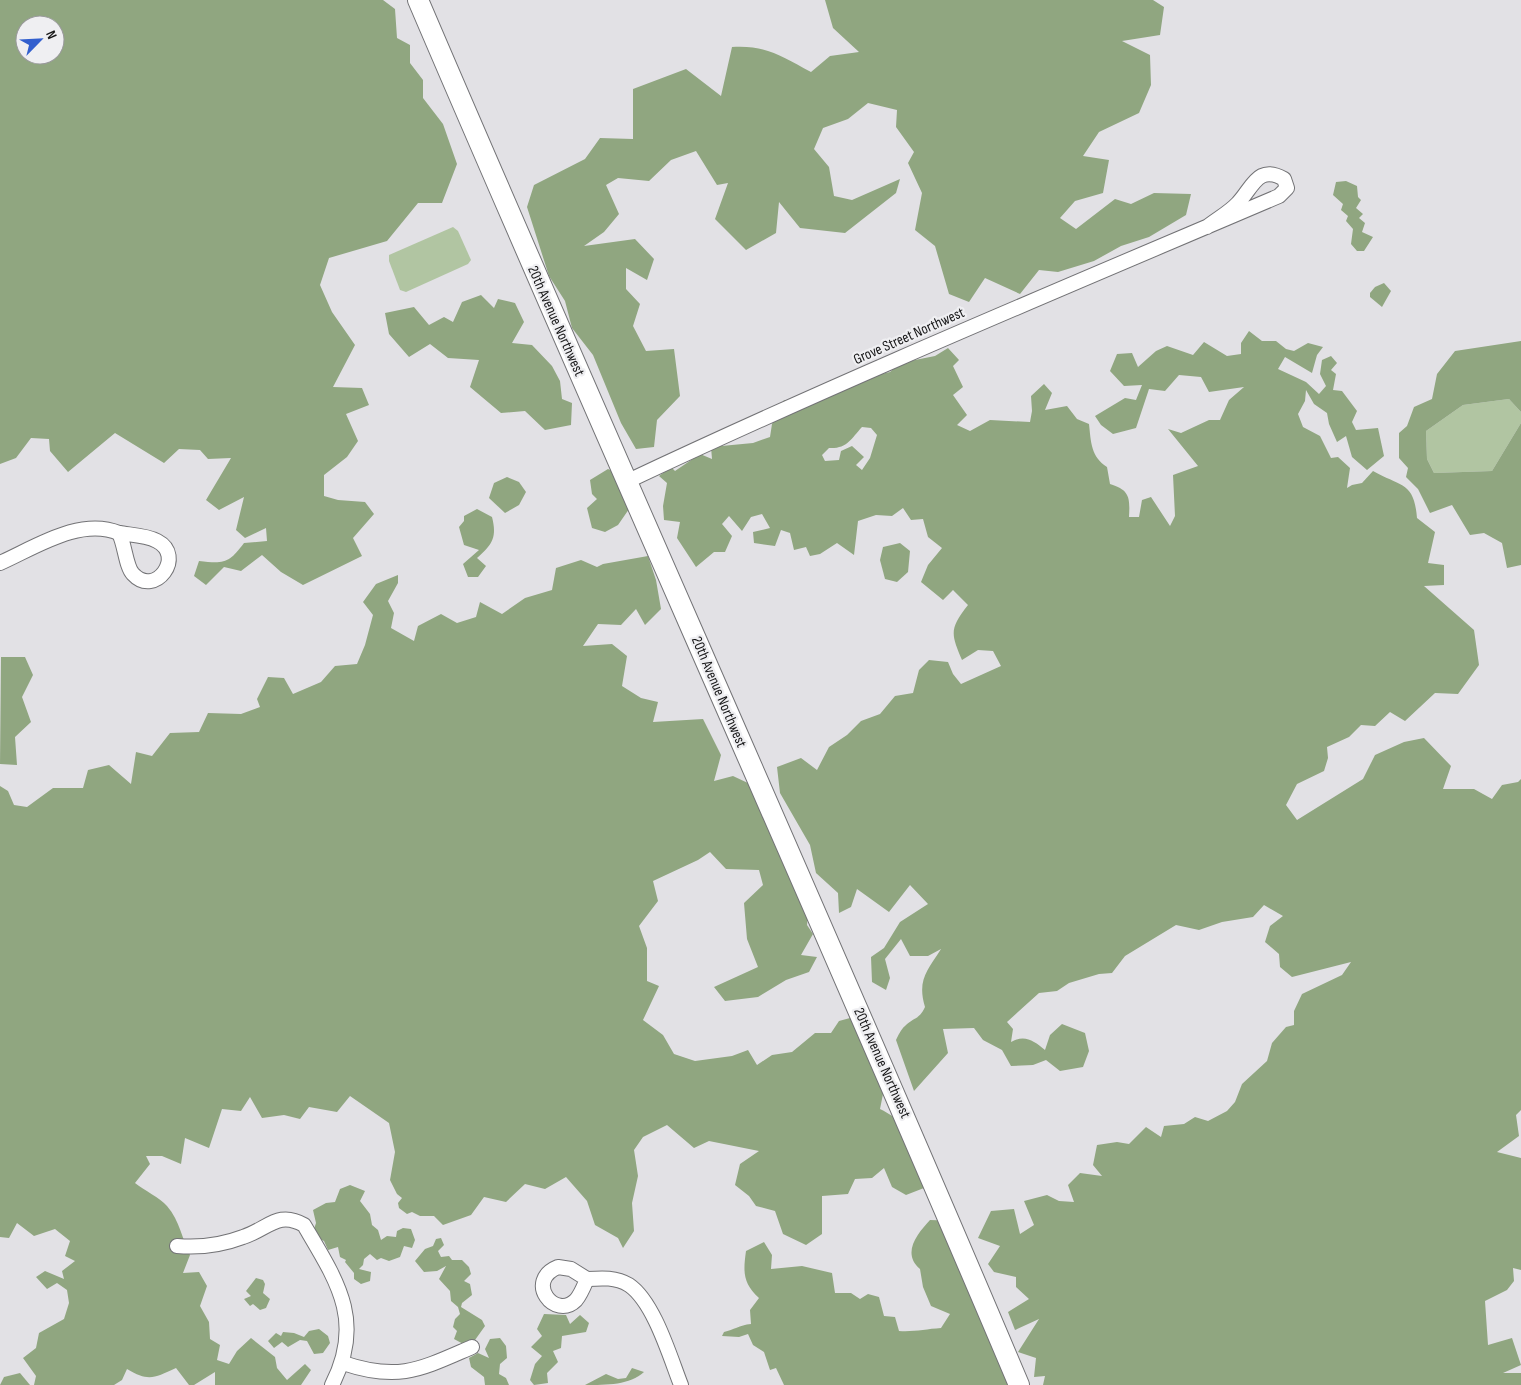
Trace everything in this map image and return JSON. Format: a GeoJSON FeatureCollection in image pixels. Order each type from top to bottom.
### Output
{"type":"FeatureCollection","features":[{"type":"Feature","properties":{"kind":"street","name":"20th Avenue Northwest"},"geometry":{"type":"LineString","coordinates":[[418,0],[778,830],[881,1059],[1019,1385]]}},
{"type":"Feature","properties":{"kind":"street","name":"Grove Street Northwest"},"geometry":{"type":"LineString","coordinates":[[628,481],[974,324],[1207,227],[1279,196],[1287,188],[1284,179],[1275,174],[1262,175],[1251,185],[1239,203],[1207,227]]}},
{"type":"Feature","properties":{"kind":"street"},"geometry":{"type":"LineString","coordinates":[[0,563],[69,532],[90,527],[107,528],[119,534]]}},
{"type":"Feature","properties":{"kind":"street"},"geometry":{"type":"LineString","coordinates":[[177,1246],[198,1248],[219,1244],[245,1237],[279,1219],[293,1218],[304,1225],[344,1299],[347,1331],[343,1363],[332,1385]]}},
{"type":"Feature","properties":{"kind":"street"},"geometry":{"type":"LineString","coordinates":[[587,1279],[616,1280],[629,1286],[641,1296],[650,1311],[681,1385]]}},
{"type":"Feature","properties":{"kind":"street"},"geometry":{"type":"LineString","coordinates":[[343,1363],[361,1369],[397,1373],[428,1366],[472,1348]]}},
{"type":"Feature","properties":{"kind":"green space"},"geometry":{"type":"Polygon","coordinates":[[[0,0],[383,0],[395,9],[397,38],[410,45],[410,63],[423,80],[423,98],[443,124],[457,164],[442,203],[418,203],[387,241],[329,258],[320,285],[332,312],[355,345],[333,387],[362,388],[369,405],[346,414],[358,441],[347,457],[324,475],[324,496],[338,500],[365,502],[374,514],[353,538],[362,556],[303,585],[281,572],[262,555],[241,571],[224,567],[206,585],[194,576],[199,561],[226,561],[244,543],[267,541],[266,528],[245,538],[236,530],[244,497],[219,510],[206,500],[231,458],[208,459],[200,450],[179,449],[164,463],[115,433],[68,472],[50,451],[49,439],[31,438],[16,458],[0,464],[0,0]]]}},
{"type":"Feature","properties":{"kind":"green space"},"geometry":{"type":"Polygon","coordinates":[[[825,0],[1153,0],[1164,7],[1160,35],[1122,41],[1150,55],[1151,85],[1139,113],[1099,132],[1083,156],[1109,160],[1103,193],[1075,201],[1060,218],[1076,229],[1115,199],[1131,204],[1154,193],[1191,194],[1186,215],[1149,237],[1121,246],[1094,261],[1058,272],[1039,270],[1020,294],[985,278],[969,302],[949,294],[935,246],[915,230],[922,193],[908,163],[914,152],[896,127],[897,110],[868,103],[848,119],[823,128],[814,149],[829,167],[834,196],[852,200],[900,179],[896,193],[845,233],[800,228],[779,202],[776,233],[746,250],[715,219],[728,183],[717,185],[696,151],[671,160],[649,181],[618,178],[606,185],[619,214],[604,232],[584,246],[635,239],[654,259],[647,280],[626,268],[626,289],[640,304],[633,326],[646,351],[674,349],[680,396],[657,420],[654,447],[636,449],[621,423],[593,355],[572,328],[565,301],[549,276],[527,207],[534,185],[585,159],[600,138],[633,139],[633,89],[686,69],[721,96],[732,47],[764,50],[811,72],[830,56],[859,52],[833,28],[825,0]]]}},
{"type":"Feature","properties":{"kind":"green space"},"geometry":{"type":"Polygon","coordinates":[[[1346,181],[1357,186],[1358,197],[1361,200],[1356,208],[1363,214],[1359,218],[1365,223],[1362,232],[1373,237],[1364,251],[1357,251],[1351,244],[1353,229],[1346,221],[1348,216],[1341,210],[1343,204],[1333,195],[1336,182],[1346,181]]]}},
{"type":"Feature","properties":{"kind":"green space"},"geometry":{"type":"Polygon","coordinates":[[[453,227],[458,231],[471,260],[468,264],[406,292],[400,290],[389,261],[389,255],[453,227]]]}},
{"type":"Feature","properties":{"kind":"green space"},"geometry":{"type":"Polygon","coordinates":[[[1384,283],[1391,291],[1382,307],[1370,297],[1370,293],[1375,287],[1384,283]]]}},
{"type":"Feature","properties":{"kind":"green space"},"geometry":{"type":"Polygon","coordinates":[[[481,295],[494,308],[498,299],[515,303],[524,322],[512,343],[532,345],[552,366],[560,381],[562,399],[572,403],[571,425],[545,430],[525,411],[501,413],[470,387],[479,360],[448,358],[430,344],[409,357],[389,334],[385,313],[414,307],[429,325],[444,317],[453,322],[462,302],[481,295]]]}},
{"type":"Feature","properties":{"kind":"green space"},"geometry":{"type":"Polygon","coordinates":[[[1249,331],[1262,341],[1276,341],[1286,349],[1294,351],[1308,343],[1323,347],[1317,355],[1312,373],[1285,357],[1278,369],[1306,382],[1319,394],[1326,386],[1320,374],[1322,360],[1331,356],[1337,363],[1331,370],[1336,374],[1333,390],[1342,391],[1357,411],[1352,422],[1356,430],[1378,428],[1384,456],[1367,470],[1352,457],[1346,436],[1337,442],[1329,424],[1327,413],[1314,404],[1306,390],[1305,401],[1298,414],[1303,427],[1320,436],[1331,458],[1338,457],[1350,468],[1347,488],[1362,483],[1373,471],[1398,483],[1409,491],[1413,497],[1417,518],[1435,532],[1428,563],[1444,565],[1444,585],[1424,586],[1474,630],[1479,665],[1458,694],[1435,693],[1405,721],[1390,712],[1375,726],[1361,725],[1349,737],[1327,747],[1328,758],[1324,771],[1297,784],[1286,805],[1297,820],[1363,779],[1375,755],[1404,742],[1424,738],[1451,766],[1443,789],[1474,789],[1492,799],[1502,785],[1518,782],[1521,779],[1521,1110],[1516,1115],[1519,1136],[1497,1152],[1521,1158],[1521,1270],[1513,1268],[1514,1281],[1507,1290],[1485,1301],[1488,1345],[1512,1338],[1521,1365],[1503,1373],[1521,1373],[1521,1385],[1043,1385],[1045,1376],[1034,1377],[1036,1358],[1018,1352],[1039,1319],[1015,1330],[1008,1312],[1029,1299],[1016,1287],[1016,1277],[994,1272],[988,1264],[1000,1246],[978,1238],[991,1211],[1014,1209],[1020,1234],[1034,1225],[1024,1201],[1047,1195],[1059,1201],[1074,1202],[1068,1185],[1080,1173],[1102,1176],[1093,1165],[1097,1145],[1117,1142],[1129,1144],[1146,1127],[1161,1137],[1164,1126],[1184,1124],[1195,1117],[1208,1121],[1227,1111],[1235,1102],[1242,1084],[1267,1061],[1272,1043],[1286,1027],[1294,1025],[1294,1011],[1302,994],[1342,975],[1351,962],[1292,977],[1280,967],[1279,954],[1265,942],[1270,926],[1283,916],[1264,905],[1253,917],[1222,922],[1199,930],[1176,925],[1125,956],[1112,973],[1099,974],[1069,983],[1057,991],[1039,993],[1007,1022],[1013,1029],[1011,1042],[1025,1039],[1033,1041],[1045,1050],[1050,1035],[1062,1024],[1085,1033],[1089,1051],[1083,1067],[1060,1071],[1046,1060],[1033,1065],[1011,1066],[1002,1050],[983,1040],[974,1028],[943,1029],[948,1053],[914,1091],[896,1040],[904,1027],[918,1016],[925,1007],[922,990],[923,983],[928,970],[941,949],[928,956],[910,956],[901,939],[885,959],[890,978],[886,990],[872,982],[871,957],[884,948],[900,922],[928,904],[910,885],[889,912],[857,889],[851,907],[839,913],[838,893],[816,873],[810,845],[780,793],[777,767],[801,758],[817,770],[829,747],[847,735],[861,721],[880,714],[895,696],[913,693],[919,670],[929,660],[948,662],[953,674],[961,684],[1001,666],[993,651],[978,650],[962,660],[954,638],[954,632],[958,620],[968,605],[953,590],[943,600],[921,582],[928,565],[942,548],[928,537],[923,519],[911,520],[903,508],[892,516],[876,515],[858,521],[854,555],[837,543],[820,554],[810,556],[806,547],[794,550],[790,533],[781,530],[775,546],[754,543],[753,532],[770,528],[762,514],[751,517],[742,531],[729,516],[722,524],[732,536],[725,552],[714,552],[696,567],[677,538],[680,522],[664,520],[663,506],[667,483],[659,476],[671,467],[675,471],[700,454],[712,459],[711,447],[753,443],[770,437],[772,424],[784,400],[802,407],[868,377],[890,372],[900,363],[935,356],[948,348],[959,360],[953,366],[963,387],[953,395],[967,415],[957,425],[970,431],[990,420],[1030,422],[1032,411],[1031,396],[1044,384],[1052,393],[1045,410],[1067,406],[1077,419],[1089,424],[1090,437],[1095,454],[1107,467],[1110,484],[1122,489],[1129,500],[1129,517],[1139,517],[1142,500],[1151,497],[1170,526],[1175,516],[1173,475],[1198,466],[1168,429],[1181,433],[1209,420],[1220,420],[1229,400],[1244,387],[1209,392],[1201,377],[1179,375],[1165,391],[1149,389],[1136,428],[1113,434],[1101,425],[1095,416],[1125,398],[1136,400],[1142,385],[1124,386],[1110,371],[1117,354],[1132,353],[1138,367],[1156,351],[1167,346],[1193,355],[1204,342],[1227,356],[1241,354],[1241,343],[1249,331]],[[862,427],[844,445],[829,448],[822,455],[825,461],[839,460],[841,451],[852,446],[864,457],[856,465],[862,470],[870,458],[877,435],[871,428],[862,427]]]}},
{"type":"Feature","properties":{"kind":"green space"},"geometry":{"type":"Polygon","coordinates":[[[1521,341],[1521,412],[1509,399],[1463,405],[1426,431],[1427,459],[1434,473],[1492,471],[1521,423],[1521,565],[1507,568],[1502,543],[1484,533],[1470,535],[1452,505],[1430,513],[1418,489],[1406,477],[1408,468],[1399,458],[1399,433],[1407,426],[1414,407],[1432,399],[1437,374],[1455,351],[1521,341]]]}},
{"type":"Feature","properties":{"kind":"green space"},"geometry":{"type":"Polygon","coordinates":[[[1509,399],[1521,412],[1521,423],[1492,471],[1434,473],[1427,459],[1426,431],[1463,405],[1509,399]]]}},
{"type":"Feature","properties":{"kind":"green space"},"geometry":{"type":"Polygon","coordinates":[[[608,469],[625,477],[636,499],[618,525],[605,532],[592,528],[587,508],[597,499],[592,494],[590,480],[608,469]]]}},
{"type":"Feature","properties":{"kind":"green space"},"geometry":{"type":"Polygon","coordinates":[[[507,477],[519,482],[526,492],[519,505],[505,513],[489,498],[494,483],[507,477]]]}},
{"type":"Feature","properties":{"kind":"green space"},"geometry":{"type":"Polygon","coordinates":[[[477,509],[492,517],[494,535],[490,544],[477,558],[486,566],[478,577],[468,577],[463,564],[479,550],[464,545],[459,527],[464,521],[464,516],[477,509]]]}},
{"type":"Feature","properties":{"kind":"green space"},"geometry":{"type":"Polygon","coordinates":[[[900,543],[910,551],[908,572],[897,582],[885,579],[880,560],[883,547],[900,543]]]}},
{"type":"Feature","properties":{"kind":"green space"},"geometry":{"type":"Polygon","coordinates":[[[648,556],[656,580],[661,609],[645,625],[636,609],[621,625],[598,624],[583,646],[612,644],[627,656],[622,686],[641,698],[658,702],[653,722],[703,719],[721,755],[714,781],[733,776],[750,784],[810,891],[807,925],[813,934],[801,955],[817,957],[809,972],[786,980],[758,997],[725,1001],[714,987],[758,967],[747,939],[744,903],[763,885],[759,870],[726,869],[710,852],[698,860],[653,881],[658,901],[639,926],[647,948],[647,981],[659,986],[643,1020],[663,1035],[674,1054],[695,1061],[732,1056],[748,1050],[757,1065],[772,1055],[792,1052],[815,1033],[831,1033],[839,1021],[850,1018],[874,1026],[885,1084],[880,1109],[897,1120],[903,1129],[906,1148],[924,1167],[924,1188],[906,1195],[892,1187],[884,1168],[872,1178],[855,1179],[848,1194],[822,1196],[822,1234],[806,1245],[783,1234],[775,1211],[756,1206],[749,1196],[735,1185],[740,1164],[759,1151],[709,1141],[694,1148],[667,1125],[643,1137],[634,1150],[638,1176],[632,1203],[634,1231],[623,1248],[618,1238],[595,1225],[587,1201],[566,1177],[545,1189],[525,1184],[506,1202],[484,1197],[471,1215],[443,1225],[434,1216],[420,1216],[412,1212],[407,1214],[399,1208],[398,1203],[402,1198],[397,1194],[390,1180],[395,1152],[389,1123],[350,1096],[337,1112],[309,1107],[300,1119],[284,1115],[262,1118],[250,1097],[241,1111],[222,1109],[209,1148],[185,1138],[181,1164],[162,1156],[146,1156],[150,1164],[135,1183],[167,1206],[178,1224],[190,1255],[183,1273],[199,1272],[207,1286],[200,1306],[209,1322],[210,1339],[220,1345],[217,1360],[229,1364],[237,1351],[251,1338],[275,1357],[277,1368],[287,1380],[305,1364],[311,1370],[301,1385],[215,1385],[215,1372],[194,1385],[189,1385],[176,1368],[152,1377],[141,1376],[127,1369],[122,1380],[114,1385],[34,1385],[36,1376],[23,1358],[36,1348],[39,1333],[64,1319],[69,1303],[67,1290],[57,1283],[47,1289],[36,1277],[45,1271],[64,1279],[62,1271],[75,1261],[65,1256],[70,1241],[55,1229],[34,1236],[17,1223],[9,1238],[0,1237],[0,786],[8,791],[14,805],[27,807],[53,788],[83,788],[88,770],[109,765],[131,784],[136,752],[152,756],[170,733],[199,732],[208,713],[241,714],[260,707],[257,699],[268,677],[284,678],[293,694],[321,682],[335,666],[357,664],[365,645],[373,615],[363,602],[376,584],[398,575],[398,583],[388,601],[394,613],[391,628],[414,641],[418,626],[441,614],[457,623],[476,617],[480,602],[502,614],[525,598],[552,590],[556,568],[581,560],[597,567],[603,564],[648,556]]]}},
{"type":"Feature","properties":{"kind":"green space"},"geometry":{"type":"Polygon","coordinates":[[[1,657],[25,657],[33,675],[22,697],[31,722],[15,737],[17,765],[0,764],[1,657]]]}},
{"type":"Feature","properties":{"kind":"green space"},"geometry":{"type":"Polygon","coordinates":[[[350,1185],[365,1191],[360,1201],[370,1214],[372,1225],[378,1230],[381,1240],[387,1236],[396,1237],[397,1231],[403,1228],[411,1229],[415,1240],[412,1248],[404,1246],[400,1257],[389,1261],[381,1258],[377,1260],[370,1254],[364,1259],[363,1265],[359,1269],[371,1272],[370,1281],[361,1284],[354,1279],[354,1273],[345,1262],[346,1260],[340,1257],[338,1247],[328,1250],[324,1241],[312,1235],[316,1223],[313,1210],[326,1203],[335,1202],[340,1189],[350,1185]]]}},
{"type":"Feature","properties":{"kind":"green space"},"geometry":{"type":"Polygon","coordinates":[[[930,1220],[957,1221],[996,1357],[1006,1366],[1006,1381],[1012,1385],[784,1385],[776,1368],[770,1370],[764,1352],[753,1345],[748,1334],[739,1337],[722,1336],[724,1332],[751,1324],[750,1310],[759,1298],[745,1277],[746,1251],[764,1242],[772,1255],[771,1269],[802,1266],[832,1273],[835,1293],[851,1293],[860,1299],[868,1294],[879,1297],[884,1316],[895,1317],[899,1331],[941,1328],[950,1314],[931,1306],[923,1287],[920,1269],[914,1263],[912,1256],[913,1243],[930,1220]]]}},
{"type":"Feature","properties":{"kind":"green space"},"geometry":{"type":"Polygon","coordinates":[[[441,1238],[444,1245],[438,1251],[441,1257],[449,1256],[452,1260],[462,1260],[469,1267],[471,1274],[464,1281],[470,1284],[472,1295],[462,1303],[461,1307],[482,1320],[485,1326],[475,1340],[467,1346],[454,1339],[457,1331],[453,1327],[455,1319],[460,1314],[458,1307],[451,1301],[450,1291],[439,1279],[446,1266],[437,1271],[424,1272],[415,1261],[425,1249],[433,1246],[436,1239],[441,1238]]]}},
{"type":"Feature","properties":{"kind":"green space"},"geometry":{"type":"Polygon","coordinates":[[[256,1278],[263,1280],[265,1284],[263,1293],[270,1299],[266,1308],[260,1310],[253,1304],[250,1306],[244,1299],[251,1296],[246,1291],[256,1278]]]}},
{"type":"Feature","properties":{"kind":"green space"},"geometry":{"type":"Polygon","coordinates":[[[544,1314],[566,1315],[570,1324],[580,1315],[589,1323],[586,1332],[562,1336],[561,1348],[553,1351],[558,1362],[547,1373],[548,1383],[534,1385],[530,1380],[535,1364],[542,1356],[531,1347],[542,1336],[537,1329],[544,1314]]]}},
{"type":"Feature","properties":{"kind":"green space"},"geometry":{"type":"Polygon","coordinates":[[[319,1329],[328,1336],[330,1343],[323,1353],[314,1354],[307,1341],[300,1340],[288,1347],[282,1342],[274,1348],[268,1341],[276,1333],[281,1336],[283,1332],[294,1333],[304,1337],[309,1331],[319,1329]]]}},
{"type":"Feature","properties":{"kind":"green space"},"geometry":{"type":"Polygon","coordinates":[[[500,1338],[506,1346],[507,1358],[500,1364],[499,1374],[506,1378],[509,1385],[485,1385],[484,1377],[471,1367],[469,1358],[478,1353],[489,1358],[485,1349],[490,1339],[500,1338]]]}},
{"type":"Feature","properties":{"kind":"green space"},"geometry":{"type":"Polygon","coordinates":[[[632,1368],[644,1372],[625,1382],[585,1385],[606,1374],[618,1379],[626,1378],[632,1368]]]}},
{"type":"Feature","properties":{"kind":"green space"},"geometry":{"type":"Polygon","coordinates":[[[20,1373],[30,1385],[0,1385],[4,1377],[20,1373]]]}}]}
